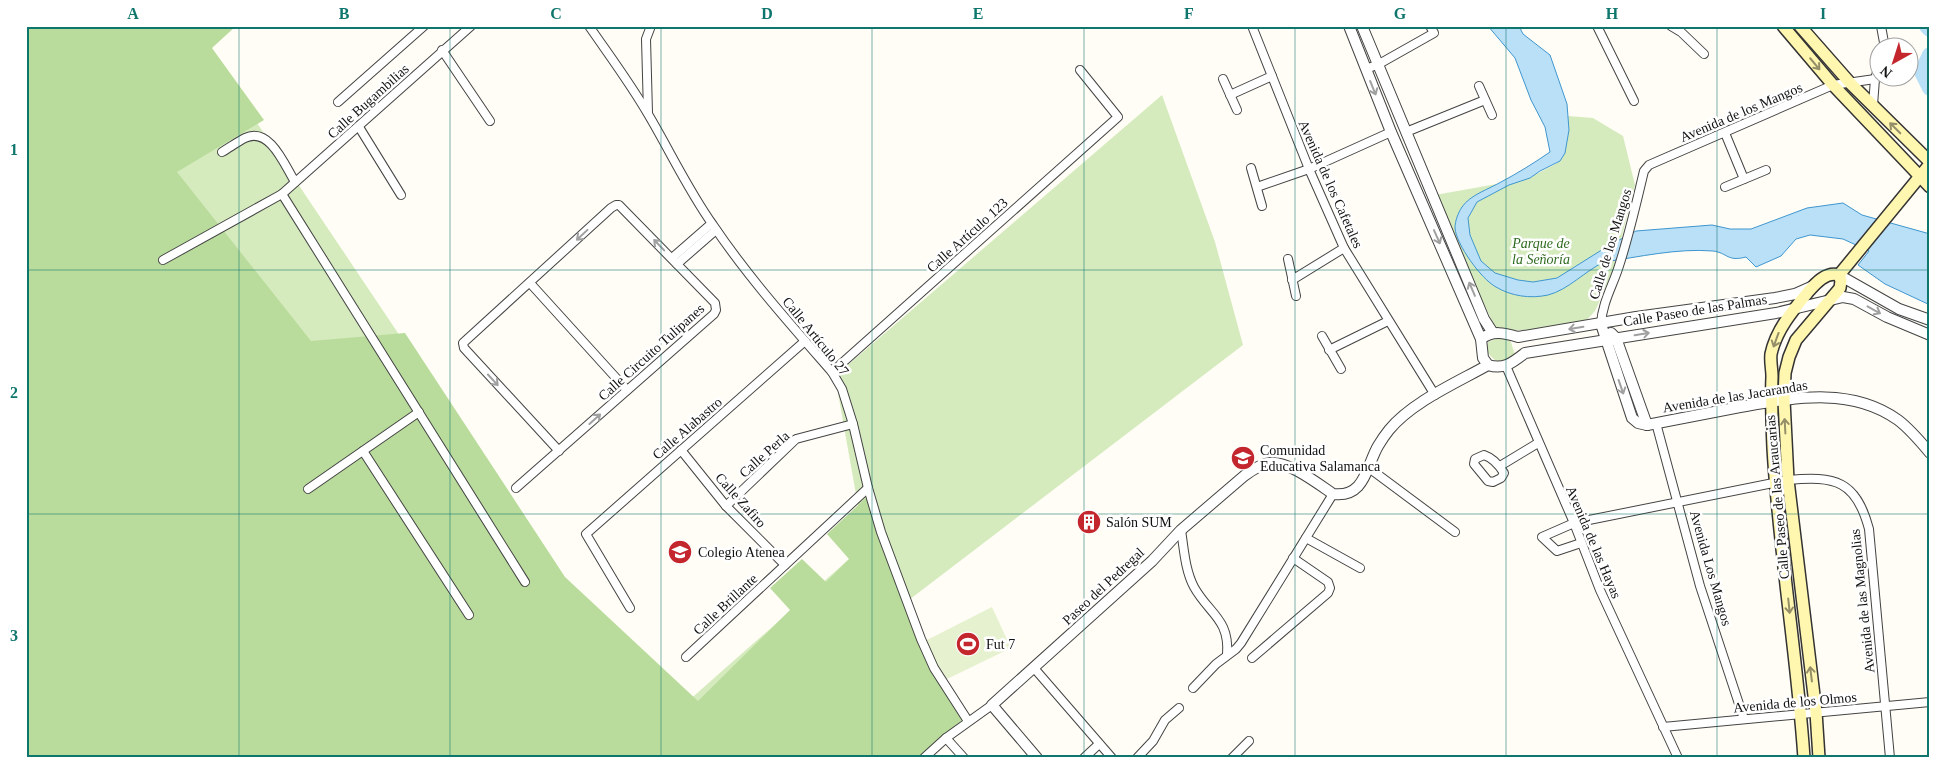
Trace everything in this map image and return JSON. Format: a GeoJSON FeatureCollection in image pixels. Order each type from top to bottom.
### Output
{"type":"FeatureCollection","features":[{"type":"Feature","properties":{"kind":"main road"},"geometry":{"type":"LineString","coordinates":[[1783,26],[1833,86],[1930,187]]}},
{"type":"Feature","properties":{"kind":"main road"},"geometry":{"type":"LineString","coordinates":[[1800,26],[1851,84],[1930,163]]}},
{"type":"Feature","properties":{"kind":"main road","name":"Calle Paseo de las Araucarias"},"geometry":{"type":"LineString","coordinates":[[1819,758],[1816,712],[1788,480],[1784,400],[1786,373],[1789,357],[1796,340],[1840,288],[1841,281],[1839,275],[1920,178],[1930,163]]}},
{"type":"Feature","properties":{"kind":"main road","name":"Calle Paseo de las Palmas"},"geometry":{"type":"LineString","coordinates":[[1813,286],[1822,278],[1834,274],[1839,275]]}},
{"type":"Feature","properties":{"kind":"main road","name":"Calle Paseo de las Araucarias"},"geometry":{"type":"LineString","coordinates":[[1804,758],[1801,714],[1775,482],[1770,402],[1771,355],[1778,334],[1813,286]]}},
{"type":"Feature","properties":{"kind":"street"},"geometry":{"type":"LineString","coordinates":[[338,102],[424,26]]}},
{"type":"Feature","properties":{"kind":"street","name":"Calle Artículo 27"},"geometry":{"type":"LineString","coordinates":[[589,26],[629,83],[713,226],[743,267],[832,372],[842,389],[881,532],[920,639],[934,668],[968,721]]}},
{"type":"Feature","properties":{"kind":"street"},"geometry":{"type":"LineString","coordinates":[[648,114],[646,39],[651,26]]}},
{"type":"Feature","properties":{"kind":"street","name":"Avenida de los Cafetales"},"geometry":{"type":"LineString","coordinates":[[1252,26],[1309,169],[1344,248],[1435,395]]}},
{"type":"Feature","properties":{"kind":"street"},"geometry":{"type":"LineString","coordinates":[[1349,26],[1404,163],[1481,339],[1483,358],[1488,365],[1497,368],[1506,366]]}},
{"type":"Feature","properties":{"kind":"street"},"geometry":{"type":"LineString","coordinates":[[1362,26],[1484,319],[1493,333],[1481,339]]}},
{"type":"Feature","properties":{"kind":"street"},"geometry":{"type":"LineString","coordinates":[[1366,70],[1434,33],[1430,26]]}},
{"type":"Feature","properties":{"kind":"street"},"geometry":{"type":"LineString","coordinates":[[1597,26],[1634,101]]}},
{"type":"Feature","properties":{"kind":"street"},"geometry":{"type":"LineString","coordinates":[[1671,26],[1681,32],[1704,54]]}},
{"type":"Feature","properties":{"kind":"street","name":"Calle Bugambilias"},"geometry":{"type":"LineString","coordinates":[[163,260],[282,194],[467,27]]}},
{"type":"Feature","properties":{"kind":"street"},"geometry":{"type":"LineString","coordinates":[[442,50],[490,121]]}},
{"type":"Feature","properties":{"kind":"street","name":"Calle Artículo 123"},"geometry":{"type":"LineString","coordinates":[[832,372],[1118,117],[1080,70]]}},
{"type":"Feature","properties":{"kind":"street"},"geometry":{"type":"LineString","coordinates":[[1230,95],[1272,76]]}},
{"type":"Feature","properties":{"kind":"street"},"geometry":{"type":"LineString","coordinates":[[1223,78],[1237,110]]}},
{"type":"Feature","properties":{"kind":"street","name":"Avenida de los Mangos"},"geometry":{"type":"LineString","coordinates":[[1644,171],[1649,165],[1833,86],[1868,80]]}},
{"type":"Feature","properties":{"kind":"street"},"geometry":{"type":"LineString","coordinates":[[1479,86],[1492,115]]}},
{"type":"Feature","properties":{"kind":"street"},"geometry":{"type":"LineString","coordinates":[[1873,105],[1874,88]]}},
{"type":"Feature","properties":{"kind":"street"},"geometry":{"type":"LineString","coordinates":[[1406,132],[1485,100]]}},
{"type":"Feature","properties":{"kind":"street"},"geometry":{"type":"LineString","coordinates":[[359,126],[400,195]]}},
{"type":"Feature","properties":{"kind":"street"},"geometry":{"type":"LineString","coordinates":[[1257,187],[1309,169],[1391,132]]}},
{"type":"Feature","properties":{"kind":"street"},"geometry":{"type":"LineString","coordinates":[[1725,133],[1744,179]]}},
{"type":"Feature","properties":{"kind":"street"},"geometry":{"type":"LineString","coordinates":[[222,152],[246,137],[256,136],[266,140],[273,147],[295,182]]}},
{"type":"Feature","properties":{"kind":"street"},"geometry":{"type":"LineString","coordinates":[[1404,163],[1417,158]]}},
{"type":"Feature","properties":{"kind":"street"},"geometry":{"type":"LineString","coordinates":[[1251,168],[1262,206]]}},
{"type":"Feature","properties":{"kind":"street"},"geometry":{"type":"LineString","coordinates":[[1725,187],[1766,170]]}},
{"type":"Feature","properties":{"kind":"street","name":"Calle de los Mangos"},"geometry":{"type":"LineString","coordinates":[[1601,324],[1602,312],[1631,226],[1644,171]]}},
{"type":"Feature","properties":{"kind":"street"},"geometry":{"type":"LineString","coordinates":[[282,194],[525,582]]}},
{"type":"Feature","properties":{"kind":"street","name":"Calle Circuito Tulipanes"},"geometry":{"type":"LineString","coordinates":[[616,205],[621,206],[675,261],[715,303],[716,310],[559,451],[464,348],[463,343],[616,205]]}},
{"type":"Feature","properties":{"kind":"street"},"geometry":{"type":"LineString","coordinates":[[675,261],[713,226]]}},
{"type":"Feature","properties":{"kind":"street"},"geometry":{"type":"LineString","coordinates":[[1292,280],[1344,248]]}},
{"type":"Feature","properties":{"kind":"street"},"geometry":{"type":"LineString","coordinates":[[1288,259],[1296,296]]}},
{"type":"Feature","properties":{"kind":"street"},"geometry":{"type":"LineString","coordinates":[[1839,275],[1891,306],[1930,320]]}},
{"type":"Feature","properties":{"kind":"street"},"geometry":{"type":"LineString","coordinates":[[530,283],[627,390]]}},
{"type":"Feature","properties":{"kind":"street","name":"Calle Paseo de las Palmas"},"geometry":{"type":"LineString","coordinates":[[1493,333],[1504,333],[1518,337],[1636,317],[1775,298],[1795,294],[1813,286]]}},
{"type":"Feature","properties":{"kind":"street","name":"Calle Paseo de las Palmas"},"geometry":{"type":"LineString","coordinates":[[1506,366],[1525,353],[1776,313],[1843,297],[1849,297],[1887,317],[1930,335]]}},
{"type":"Feature","properties":{"kind":"street"},"geometry":{"type":"LineString","coordinates":[[1329,350],[1388,321]]}},
{"type":"Feature","properties":{"kind":"street"},"geometry":{"type":"LineString","coordinates":[[1601,324],[1632,418],[1638,423],[1651,424]]}},
{"type":"Feature","properties":{"kind":"street","name":"Avenida Los Mangos"},"geometry":{"type":"LineString","coordinates":[[1601,324],[1616,338],[1651,424],[1678,503],[1700,586],[1744,719]]}},
{"type":"Feature","properties":{"kind":"street"},"geometry":{"type":"LineString","coordinates":[[1322,336],[1340,369]]}},
{"type":"Feature","properties":{"kind":"street","name":"Calle Alabastro"},"geometry":{"type":"LineString","coordinates":[[630,608],[586,534],[805,341]]}},
{"type":"Feature","properties":{"kind":"street"},"geometry":{"type":"LineString","coordinates":[[1193,688],[1216,664],[1241,643],[1333,494],[1342,495],[1356,488],[1363,480],[1377,446],[1389,430],[1404,415],[1488,365]]}},
{"type":"Feature","properties":{"kind":"street","name":"Avenida de las Hayas"},"geometry":{"type":"LineString","coordinates":[[1506,366],[1574,523],[1600,590],[1678,758]]}},
{"type":"Feature","properties":{"kind":"street","name":"Avenida de las Jacarandas"},"geometry":{"type":"LineString","coordinates":[[1651,424],[1784,400],[1814,396],[1837,398],[1879,409],[1898,420],[1930,453]]}},
{"type":"Feature","properties":{"kind":"street"},"geometry":{"type":"LineString","coordinates":[[308,489],[419,412]]}},
{"type":"Feature","properties":{"kind":"street","name":"Calle Perla"},"geometry":{"type":"LineString","coordinates":[[726,506],[796,439],[853,424]]}},
{"type":"Feature","properties":{"kind":"street"},"geometry":{"type":"LineString","coordinates":[[1500,466],[1538,443]]}},
{"type":"Feature","properties":{"kind":"street","name":"Calle Zafiro"},"geometry":{"type":"LineString","coordinates":[[681,450],[726,506],[786,565]]}},
{"type":"Feature","properties":{"kind":"street"},"geometry":{"type":"LineString","coordinates":[[362,451],[469,615]]}},
{"type":"Feature","properties":{"kind":"street"},"geometry":{"type":"LineString","coordinates":[[516,488],[559,451]]}},
{"type":"Feature","properties":{"kind":"street","name":"Paseo del Pedregal"},"geometry":{"type":"LineString","coordinates":[[924,758],[946,738],[992,705],[1152,561],[1180,530],[1254,468],[1267,463],[1281,463],[1333,494]]}},
{"type":"Feature","properties":{"kind":"street"},"geometry":{"type":"LineString","coordinates":[[1369,468],[1455,532]]}},
{"type":"Feature","properties":{"kind":"street","name":"Avenida de las Magnolias"},"geometry":{"type":"LineString","coordinates":[[1581,542],[1557,551],[1542,537],[1574,523],[1788,480],[1817,478],[1834,481],[1848,490],[1858,501],[1865,514],[1869,529],[1890,758]]}},
{"type":"Feature","properties":{"kind":"street","name":"Calle Brillante"},"geometry":{"type":"LineString","coordinates":[[686,657],[868,488]]}},
{"type":"Feature","properties":{"kind":"street"},"geometry":{"type":"LineString","coordinates":[[1180,530],[1189,576],[1201,597],[1218,617],[1226,631],[1228,642],[1227,655]]}},
{"type":"Feature","properties":{"kind":"street"},"geometry":{"type":"LineString","coordinates":[[1306,538],[1360,568]]}},
{"type":"Feature","properties":{"kind":"street"},"geometry":{"type":"LineString","coordinates":[[1252,658],[1328,593],[1330,588],[1328,582],[1293,558]]}},
{"type":"Feature","properties":{"kind":"street"},"geometry":{"type":"LineString","coordinates":[[1034,668],[1112,758]]}},
{"type":"Feature","properties":{"kind":"street","name":"Avenida de los Olmos"},"geometry":{"type":"LineString","coordinates":[[1663,727],[1930,702]]}},
{"type":"Feature","properties":{"kind":"street"},"geometry":{"type":"LineString","coordinates":[[992,705],[1037,758]]}},
{"type":"Feature","properties":{"kind":"street"},"geometry":{"type":"LineString","coordinates":[[1138,758],[1154,741],[1165,720],[1179,708]]}},
{"type":"Feature","properties":{"kind":"street"},"geometry":{"type":"LineString","coordinates":[[946,738],[964,758]]}},
{"type":"Feature","properties":{"kind":"street"},"geometry":{"type":"LineString","coordinates":[[1233,758],[1249,741]]}},
{"type":"Feature","properties":{"kind":"street"},"geometry":{"type":"LineString","coordinates":[[1084,758],[1099,744]]}},
{"type":"Feature","properties":{"kind":"green space"},"geometry":{"type":"Polygon","coordinates":[[[26,26],[192,26],[661,725],[865,545],[835,376],[1162,95],[1215,242],[1243,345],[905,603],[937,723],[26,758],[26,26]]]}},
{"type":"Feature","properties":{"kind":"green space"},"geometry":{"type":"Polygon","coordinates":[[[26,26],[236,26],[212,48],[264,120],[177,172],[311,341],[405,333],[565,577],[698,701],[790,610],[770,588],[802,559],[826,582],[849,559],[827,534],[868,496],[907,614],[962,720],[919,758],[26,758],[26,26]]]}},
{"type":"Feature","properties":{"kind":"green space","name":"Parque de la Señoría"},"geometry":{"type":"Polygon","coordinates":[[[1568,116],[1593,118],[1623,136],[1635,185],[1613,271],[1595,311],[1585,322],[1540,329],[1496,329],[1459,252],[1435,195],[1530,178],[1560,161],[1569,130],[1568,116]]]}},
{"type":"Feature","properties":{"kind":"green space"},"geometry":{"type":"Polygon","coordinates":[[[1496,339],[1510,339],[1515,355],[1511,359],[1502,362],[1494,360],[1488,353],[1486,348],[1488,342],[1496,339]]]}},
{"type":"Feature","properties":{"kind":"green space","name":"Fut 7"},"geometry":{"type":"Polygon","coordinates":[[[992,607],[1011,648],[945,680],[925,641],[992,607]]]}},
{"type":"Feature","properties":{"kind":"water"},"geometry":{"type":"Polygon","coordinates":[[[1488,26],[1519,26],[1523,34],[1550,55],[1567,104],[1569,130],[1565,153],[1560,161],[1530,178],[1509,185],[1477,202],[1468,218],[1470,235],[1481,261],[1495,273],[1518,280],[1533,282],[1557,278],[1636,231],[1712,225],[1730,229],[1751,229],[1807,208],[1843,203],[1862,215],[1930,234],[1930,305],[1885,284],[1858,265],[1869,251],[1843,239],[1810,235],[1796,239],[1781,256],[1756,267],[1746,257],[1731,258],[1713,251],[1699,250],[1658,253],[1604,262],[1563,289],[1548,295],[1521,296],[1508,293],[1496,287],[1483,277],[1464,252],[1456,235],[1455,228],[1458,214],[1465,203],[1475,196],[1514,175],[1550,152],[1545,127],[1531,100],[1515,58],[1488,26]]]}},
{"type":"Feature","properties":{"kind":"waterway"},"geometry":{"type":"LineString","coordinates":[[1927,26],[1930,29]]}},
{"type":"Feature","properties":{"kind":"waterway"},"geometry":{"type":"LineString","coordinates":[[1930,55],[1922,72],[1930,88]]}},
{"type":"Feature","properties":{"kind":"place","name":"Comunidad Educativa Salamanca"},"geometry":{"type":"Point","coordinates":[1243,458]}},
{"type":"Feature","properties":{"kind":"place","name":"Salón SUM"},"geometry":{"type":"Point","coordinates":[1089,522]}},
{"type":"Feature","properties":{"kind":"place","name":"Colegio Atenea"},"geometry":{"type":"Point","coordinates":[680,552]}},
{"type":"Feature","properties":{"kind":"place","name":"Fut 7"},"geometry":{"type":"Point","coordinates":[968,644]}}]}
